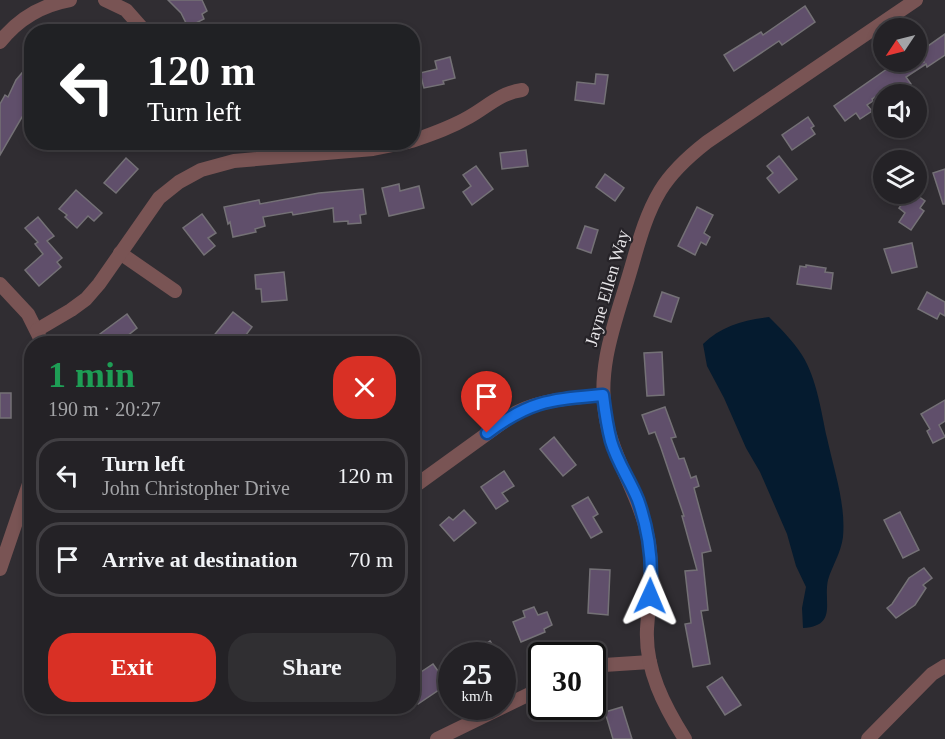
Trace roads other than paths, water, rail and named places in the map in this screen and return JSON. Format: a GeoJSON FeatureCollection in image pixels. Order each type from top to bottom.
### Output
{"type":"FeatureCollection","features":[{"type":"Feature","properties":{"kind":"street"},"geometry":{"type":"LineString","coordinates":[[0,42],[11,29],[32,14],[52,4],[70,0]]}},
{"type":"Feature","properties":{"kind":"street"},"geometry":{"type":"LineString","coordinates":[[105,0],[126,10],[138,24]]}},
{"type":"Feature","properties":{"kind":"street","name":"Jayne Ellen Way"},"geometry":{"type":"LineString","coordinates":[[685,739],[669,714],[658,690],[650,662],[647,632],[652,579],[648,539],[638,501],[611,442],[605,418],[603,395],[608,344],[645,222],[660,190],[682,162],[707,142],[916,0]]}},
{"type":"Feature","properties":{"kind":"street"},"geometry":{"type":"LineString","coordinates":[[420,138],[446,129],[471,116],[501,95],[522,90]]}},
{"type":"Feature","properties":{"kind":"street"},"geometry":{"type":"LineString","coordinates":[[37,330],[71,310],[86,298],[99,284],[159,198],[179,182],[201,170],[234,161],[361,150]]}},
{"type":"Feature","properties":{"kind":"street"},"geometry":{"type":"LineString","coordinates":[[120,253],[175,291]]}},
{"type":"Feature","properties":{"kind":"street"},"geometry":{"type":"LineString","coordinates":[[0,284],[17,301],[40,336]]}},
{"type":"Feature","properties":{"kind":"street"},"geometry":{"type":"LineString","coordinates":[[420,482],[517,412],[553,400],[603,395]]}},
{"type":"Feature","properties":{"kind":"street"},"geometry":{"type":"LineString","coordinates":[[0,569],[24,499]]}},
{"type":"Feature","properties":{"kind":"street"},"geometry":{"type":"LineString","coordinates":[[606,665],[650,662]]}},
{"type":"Feature","properties":{"kind":"street"},"geometry":{"type":"LineString","coordinates":[[868,739],[932,674],[945,666]]}},
{"type":"Feature","properties":{"kind":"street"},"geometry":{"type":"LineString","coordinates":[[437,739],[528,695]]}},
{"type":"Feature","properties":{"kind":"water"},"geometry":{"type":"Polygon","coordinates":[[[769,317],[787,335],[807,364],[811,374],[843,512],[843,537],[828,580],[825,618],[821,623],[803,628],[802,608],[806,587],[796,566],[787,534],[760,472],[707,366],[703,344],[717,333],[733,325],[769,317]]]}}]}
